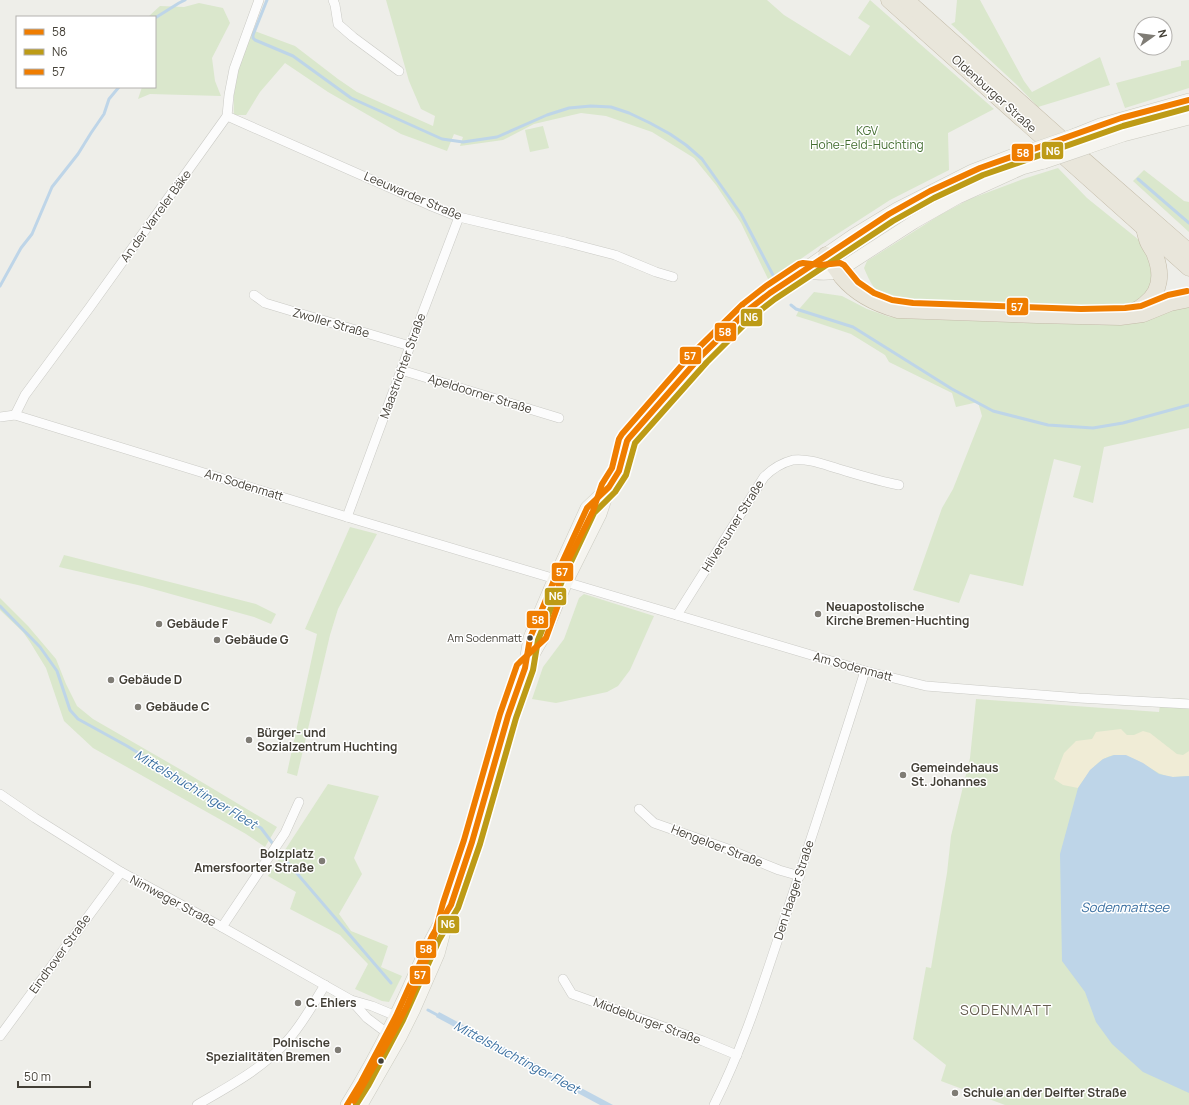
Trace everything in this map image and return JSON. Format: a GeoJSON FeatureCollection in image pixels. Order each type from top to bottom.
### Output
{"type":"FeatureCollection","features":[{"type":"Feature","properties":{"kind":"highway","name":"Oldenburger Straße"},"geometry":{"type":"LineString","coordinates":[[889,0],[1189,268]]}},
{"type":"Feature","properties":{"kind":"highway","name":"Oldenburger Straße"},"geometry":{"type":"LineString","coordinates":[[906,0],[1189,252]]}},
{"type":"Feature","properties":{"kind":"highway"},"geometry":{"type":"LineString","coordinates":[[1126,316],[1145,305],[1154,295],[1159,284],[1160,273],[1158,264],[1155,253],[1148,243],[1144,228]]}},
{"type":"Feature","properties":{"kind":"highway"},"geometry":{"type":"LineString","coordinates":[[826,255],[843,278],[866,298],[883,306],[898,310],[1037,315],[1126,316],[1143,314],[1170,303],[1189,299]]}},
{"type":"Feature","properties":{"kind":"main road"},"geometry":{"type":"LineString","coordinates":[[361,1105],[414,1009],[438,954],[451,905],[472,842],[508,716],[525,668],[542,637],[560,580],[600,514],[609,487],[619,471],[627,441],[695,363],[748,310],[854,235],[897,209],[972,171],[1100,126],[1189,100]]}},
{"type":"Feature","properties":{"kind":"main road"},"geometry":{"type":"LineString","coordinates":[[803,271],[811,273],[833,273],[838,271],[914,222],[958,197],[1022,168],[1044,162],[1123,134],[1189,118]]}},
{"type":"Feature","properties":{"kind":"main road"},"geometry":{"type":"LineString","coordinates":[[347,1105],[396,1016],[432,936],[451,905]]}},
{"type":"Feature","properties":{"kind":"street","name":"An der Varreler Bäke"},"geometry":{"type":"LineString","coordinates":[[15,415],[28,392],[227,116],[234,69],[259,0]]}},
{"type":"Feature","properties":{"kind":"street"},"geometry":{"type":"LineString","coordinates":[[333,0],[336,5],[338,24],[399,71]]}},
{"type":"Feature","properties":{"kind":"street","name":"Leeuwarder Straße"},"geometry":{"type":"LineString","coordinates":[[227,116],[237,119],[459,217],[615,255],[656,272],[673,277]]}},
{"type":"Feature","properties":{"kind":"street","name":"Maastrichter Straße"},"geometry":{"type":"LineString","coordinates":[[348,517],[401,370],[459,217]]}},
{"type":"Feature","properties":{"kind":"street","name":"Zwoller Straße"},"geometry":{"type":"LineString","coordinates":[[254,295],[265,303],[410,346]]}},
{"type":"Feature","properties":{"kind":"street","name":"Apeldoorner Straße"},"geometry":{"type":"LineString","coordinates":[[401,370],[559,418]]}},
{"type":"Feature","properties":{"kind":"street","name":"Am Sodenmatt"},"geometry":{"type":"LineString","coordinates":[[0,417],[15,415],[348,517],[865,671],[926,686],[1079,698],[1189,704]]}},
{"type":"Feature","properties":{"kind":"street","name":"Hilversumer Straße"},"geometry":{"type":"LineString","coordinates":[[677,615],[764,477],[774,468],[793,460],[811,461],[880,481],[899,484]]}},
{"type":"Feature","properties":{"kind":"street","name":"Den Haager Straße"},"geometry":{"type":"LineString","coordinates":[[714,1105],[737,1055],[768,969],[800,876],[865,671]]}},
{"type":"Feature","properties":{"kind":"street","name":"Nimweger Straße"},"geometry":{"type":"LineString","coordinates":[[0,794],[39,821],[120,872],[222,927],[351,1000],[372,1006],[396,1016]]}},
{"type":"Feature","properties":{"kind":"street"},"geometry":{"type":"LineString","coordinates":[[222,927],[285,833],[299,802]]}},
{"type":"Feature","properties":{"kind":"street","name":"Hengeloer Straße"},"geometry":{"type":"LineString","coordinates":[[639,809],[654,823],[725,848],[779,870],[800,876]]}},
{"type":"Feature","properties":{"kind":"street","name":"Eindhover Straße"},"geometry":{"type":"LineString","coordinates":[[0,1036],[120,872]]}},
{"type":"Feature","properties":{"kind":"street","name":"Middelburger Straße"},"geometry":{"type":"LineString","coordinates":[[563,979],[572,994],[703,1041],[737,1055]]}},
{"type":"Feature","properties":{"kind":"street"},"geometry":{"type":"LineString","coordinates":[[197,1105],[254,1071],[273,1056],[298,1028],[325,986]]}},
{"type":"Feature","properties":{"kind":"street","name":"Nimweger Straße"},"geometry":{"type":"LineString","coordinates":[[351,1000],[367,1018],[387,1033]]}},
{"type":"Feature","properties":{"kind":"street"},"geometry":{"type":"LineString","coordinates":[[387,1033],[402,1032],[396,1016]]}},
{"type":"Feature","properties":{"kind":"green space","name":"KGV Hohe-Feld-Huchting"},"geometry":{"type":"Polygon","coordinates":[[[386,0],[767,0],[784,15],[850,56],[870,26],[858,18],[870,0],[994,109],[948,133],[949,170],[890,200],[828,240],[769,281],[741,223],[716,185],[694,158],[652,132],[606,116],[581,113],[534,124],[503,140],[460,146],[463,137],[454,134],[447,151],[401,134],[328,92],[285,63],[260,92],[246,115],[234,115],[235,82],[249,29],[295,46],[357,92],[433,126],[435,116],[421,109],[409,81],[386,0]]]}},
{"type":"Feature","properties":{"kind":"green space"},"geometry":{"type":"Polygon","coordinates":[[[957,0],[980,0],[1024,81],[1032,92],[1100,57],[1110,85],[1038,107],[1017,85],[951,24],[955,22],[957,0]]]}},
{"type":"Feature","properties":{"kind":"green space"},"geometry":{"type":"Polygon","coordinates":[[[199,3],[223,8],[230,23],[212,58],[215,81],[221,96],[150,94],[138,99],[142,88],[156,88],[156,16],[149,16],[160,6],[184,7],[199,3]]]}},
{"type":"Feature","properties":{"kind":"green space"},"geometry":{"type":"Polygon","coordinates":[[[1189,60],[1189,88],[1125,108],[1116,83],[1181,66],[1181,61],[1189,60]]]}},
{"type":"Feature","properties":{"kind":"green space"},"geometry":{"type":"Polygon","coordinates":[[[543,126],[549,148],[530,152],[525,130],[543,126]]]}},
{"type":"Feature","properties":{"kind":"green space"},"geometry":{"type":"Polygon","coordinates":[[[1058,168],[1087,198],[1139,240],[1152,263],[1152,287],[1136,301],[1115,309],[888,301],[876,290],[864,268],[867,261],[940,215],[970,199],[1023,179],[1058,168]]]}},
{"type":"Feature","properties":{"kind":"green space"},"geometry":{"type":"Polygon","coordinates":[[[1144,170],[1184,201],[1189,202],[1189,232],[1133,181],[1144,170]]]}},
{"type":"Feature","properties":{"kind":"green space"},"geometry":{"type":"Polygon","coordinates":[[[814,292],[842,296],[867,309],[890,317],[916,319],[1124,325],[1143,321],[1176,308],[1189,305],[1189,428],[1104,447],[1093,503],[1073,497],[1081,466],[1054,459],[1023,586],[970,574],[959,603],[913,590],[942,508],[953,489],[982,416],[978,402],[956,407],[952,393],[889,362],[885,355],[851,334],[796,316],[800,308],[814,292]]]}},
{"type":"Feature","properties":{"kind":"green space"},"geometry":{"type":"Polygon","coordinates":[[[350,527],[377,534],[338,609],[330,635],[297,776],[287,773],[317,634],[305,629],[350,527]]]}},
{"type":"Feature","properties":{"kind":"green space"},"geometry":{"type":"Polygon","coordinates":[[[64,555],[256,604],[276,614],[271,624],[254,617],[142,586],[59,567],[64,555]]]}},
{"type":"Feature","properties":{"kind":"green space","name":"Am Sodenmatt"},"geometry":{"type":"Polygon","coordinates":[[[584,594],[654,616],[630,670],[618,686],[607,692],[556,703],[532,699],[543,667],[564,639],[579,598],[584,594]]]}},
{"type":"Feature","properties":{"kind":"green space"},"geometry":{"type":"Polygon","coordinates":[[[0,598],[28,626],[56,659],[77,706],[93,719],[277,827],[265,847],[246,834],[93,748],[64,721],[46,668],[23,632],[0,610],[0,598]]]}},
{"type":"Feature","properties":{"kind":"green space"},"geometry":{"type":"Polygon","coordinates":[[[1161,698],[1189,699],[1189,1105],[1005,1105],[941,1081],[946,1065],[913,1039],[926,967],[931,968],[947,873],[951,836],[970,758],[976,699],[1159,712],[1161,698]]]}},
{"type":"Feature","properties":{"kind":"green space"},"geometry":{"type":"Polygon","coordinates":[[[328,784],[379,796],[354,858],[362,874],[339,914],[351,931],[388,946],[381,967],[402,976],[389,1002],[382,1001],[355,989],[368,964],[340,935],[290,909],[296,892],[268,876],[328,784]]]}},
{"type":"Feature","properties":{"kind":"sand"},"geometry":{"type":"Polygon","coordinates":[[[1121,729],[1127,735],[1134,735],[1143,731],[1150,733],[1177,754],[1183,755],[1189,751],[1189,776],[1166,776],[1133,759],[1123,755],[1114,755],[1099,763],[1078,788],[1063,785],[1054,779],[1064,753],[1076,741],[1092,739],[1096,732],[1121,729]]]}},
{"type":"Feature","properties":{"kind":"water","name":"Sodenmattsee"},"geometry":{"type":"Polygon","coordinates":[[[1114,755],[1126,755],[1143,763],[1159,774],[1173,777],[1189,776],[1189,1093],[1143,1072],[1112,1044],[1096,1022],[1085,992],[1062,961],[1060,854],[1078,788],[1090,770],[1103,759],[1114,755]]]}},
{"type":"Feature","properties":{"kind":"water"},"geometry":{"type":"Polygon","coordinates":[[[439,1012],[613,1105],[600,1105],[436,1017],[439,1012]]]}},
{"type":"Feature","properties":{"kind":"waterway"},"geometry":{"type":"LineString","coordinates":[[156,17],[185,0]]}},
{"type":"Feature","properties":{"kind":"waterway"},"geometry":{"type":"LineString","coordinates":[[267,0],[253,35],[255,40],[293,56],[351,98],[442,139],[463,142],[497,137],[547,115],[569,108],[591,106],[611,107],[629,113],[650,123],[686,145],[702,159],[741,214],[774,277]]}},
{"type":"Feature","properties":{"kind":"waterway"},"geometry":{"type":"LineString","coordinates":[[0,286],[21,248],[32,234],[52,187],[78,154],[104,114],[109,99],[118,88]]}},
{"type":"Feature","properties":{"kind":"waterway"},"geometry":{"type":"LineString","coordinates":[[1138,179],[1189,223]]}},
{"type":"Feature","properties":{"kind":"waterway"},"geometry":{"type":"LineString","coordinates":[[791,305],[796,309],[853,327],[952,389],[993,411],[1048,425],[1093,428],[1123,423],[1189,405]]}},
{"type":"Feature","properties":{"kind":"waterway","name":"Mittelshuchtinger Fleet"},"geometry":{"type":"LineString","coordinates":[[0,606],[40,647],[57,671],[70,710],[78,719],[127,746],[261,828],[282,856],[391,983]]}},
{"type":"Feature","properties":{"kind":"waterway","name":"Mittelshuchtinger Fleet"},"geometry":{"type":"LineString","coordinates":[[428,1010],[441,1017]]}},
{"type":"Feature","properties":{"kind":"transit line","name":"58"},"geometry":{"type":"LineString","coordinates":[[347,1105],[396,1016],[432,936],[451,905],[472,842],[508,716],[525,668],[530,638],[587,508],[609,487],[619,471],[629,438],[701,356],[748,310],[770,293],[889,214],[930,191],[980,168],[1121,118],[1189,100]]}},
{"type":"Feature","properties":{"kind":"transit line","name":"N6"},"geometry":{"type":"LineString","coordinates":[[356,1105],[368,1086],[403,1020],[439,940],[458,908],[480,844],[516,718],[533,670],[538,640],[562,581],[594,513],[615,492],[626,475],[635,443],[707,362],[753,316],[775,299],[893,221],[934,198],[983,175],[1123,126],[1189,108]]}},
{"type":"Feature","properties":{"kind":"transit line","name":"57"},"geometry":{"type":"LineString","coordinates":[[354,1101],[407,1006],[430,951],[500,714],[517,665],[546,638],[562,594],[558,584],[559,579],[593,511],[602,484],[612,468],[619,439],[689,357],[743,304],[766,286],[799,264],[803,263],[821,265],[840,263],[844,265],[858,282],[874,293],[892,300],[913,303],[1081,309],[1125,308],[1141,306],[1168,295],[1187,291]]}},
{"type":"Feature","properties":{"kind":"place","name":"Neuapostolische Kirche Bremen-Huchting"},"geometry":{"type":"Point","coordinates":[818,614]}},
{"type":"Feature","properties":{"kind":"place","name":"Gebäude F"},"geometry":{"type":"Point","coordinates":[159,624]}},
{"type":"Feature","properties":{"kind":"place","name":"Am Sodenmatt"},"geometry":{"type":"Point","coordinates":[530,638]}},
{"type":"Feature","properties":{"kind":"place","name":"Gebäude G"},"geometry":{"type":"Point","coordinates":[217,640]}},
{"type":"Feature","properties":{"kind":"place","name":"Gebäude D"},"geometry":{"type":"Point","coordinates":[111,680]}},
{"type":"Feature","properties":{"kind":"place","name":"Gebäude C"},"geometry":{"type":"Point","coordinates":[138,707]}},
{"type":"Feature","properties":{"kind":"place","name":"Bürger- und Sozialzentrum Huchting"},"geometry":{"type":"Point","coordinates":[249,740]}},
{"type":"Feature","properties":{"kind":"place","name":"Gemeindehaus St. Johannes"},"geometry":{"type":"Point","coordinates":[903,775]}},
{"type":"Feature","properties":{"kind":"place","name":"Bolzplatz Amersfoorter Straße"},"geometry":{"type":"Point","coordinates":[322,861]}},
{"type":"Feature","properties":{"kind":"place","name":"C. Ehlers"},"geometry":{"type":"Point","coordinates":[298,1003]}},
{"type":"Feature","properties":{"kind":"place","name":"Polnische Spezialitäten Bremen"},"geometry":{"type":"Point","coordinates":[338,1050]}},
{"type":"Feature","properties":{"kind":"place","name":"Schule an der Delfter Straße"},"geometry":{"type":"Point","coordinates":[955,1093]}},
{"type":"Feature","properties":{"kind":"district","name":"SODENMATT"},"geometry":{"type":"Point","coordinates":[1006,1010]}}]}
